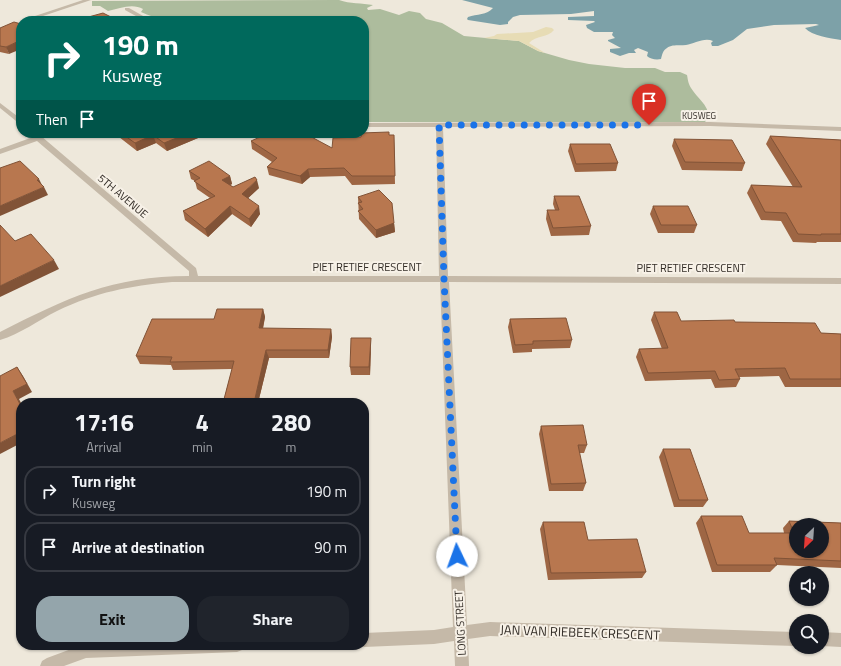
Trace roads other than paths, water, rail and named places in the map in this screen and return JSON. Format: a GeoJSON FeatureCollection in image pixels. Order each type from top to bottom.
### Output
{"type":"FeatureCollection","features":[{"type":"Feature","properties":{"kind":"street"},"geometry":{"type":"LineString","coordinates":[[39,16],[88,0]]}},
{"type":"Feature","properties":{"kind":"street"},"geometry":{"type":"LineString","coordinates":[[127,9],[140,16]]}},
{"type":"Feature","properties":{"kind":"street"},"geometry":{"type":"LineString","coordinates":[[0,105],[16,119]]}},
{"type":"Feature","properties":{"kind":"street","name":"KUSWEG"},"geometry":{"type":"LineString","coordinates":[[369,125],[710,124],[841,129]]}},
{"type":"Feature","properties":{"kind":"street","name":"LONG STREET"},"geometry":{"type":"LineString","coordinates":[[439,125],[444,279],[462,666]]}},
{"type":"Feature","properties":{"kind":"street"},"geometry":{"type":"LineString","coordinates":[[0,152],[29,138]]}},
{"type":"Feature","properties":{"kind":"street","name":"5TH AVENUE"},"geometry":{"type":"LineString","coordinates":[[39,138],[193,270],[194,278]]}},
{"type":"Feature","properties":{"kind":"street","name":"PIET RETIEF CRESCENT"},"geometry":{"type":"LineString","coordinates":[[0,336],[76,299],[101,290],[134,283],[194,278],[841,281]]}},
{"type":"Feature","properties":{"kind":"street","name":"JAN VAN RIEBEEK CRESCENT"},"geometry":{"type":"LineString","coordinates":[[369,640],[434,637],[490,629],[789,639]]}},
{"type":"Feature","properties":{"kind":"street"},"geometry":{"type":"LineString","coordinates":[[829,639],[841,640]]}},
{"type":"Feature","properties":{"kind":"street"},"geometry":{"type":"LineString","coordinates":[[47,666],[86,651],[111,650]]}},
{"type":"Feature","properties":{"kind":"water"},"geometry":{"type":"Polygon","coordinates":[[[462,0],[841,0],[841,40],[817,35],[805,28],[819,25],[816,24],[774,25],[747,29],[733,40],[718,46],[712,46],[711,43],[713,41],[706,40],[686,45],[671,46],[665,50],[661,59],[650,58],[647,56],[648,52],[638,48],[634,50],[636,53],[629,53],[620,56],[610,52],[610,49],[621,48],[608,41],[615,38],[612,35],[613,32],[594,32],[587,28],[586,25],[595,22],[594,21],[568,20],[568,17],[594,16],[594,11],[571,14],[520,15],[513,17],[508,24],[500,25],[468,20],[468,17],[485,13],[493,8],[462,0]]]}}]}
